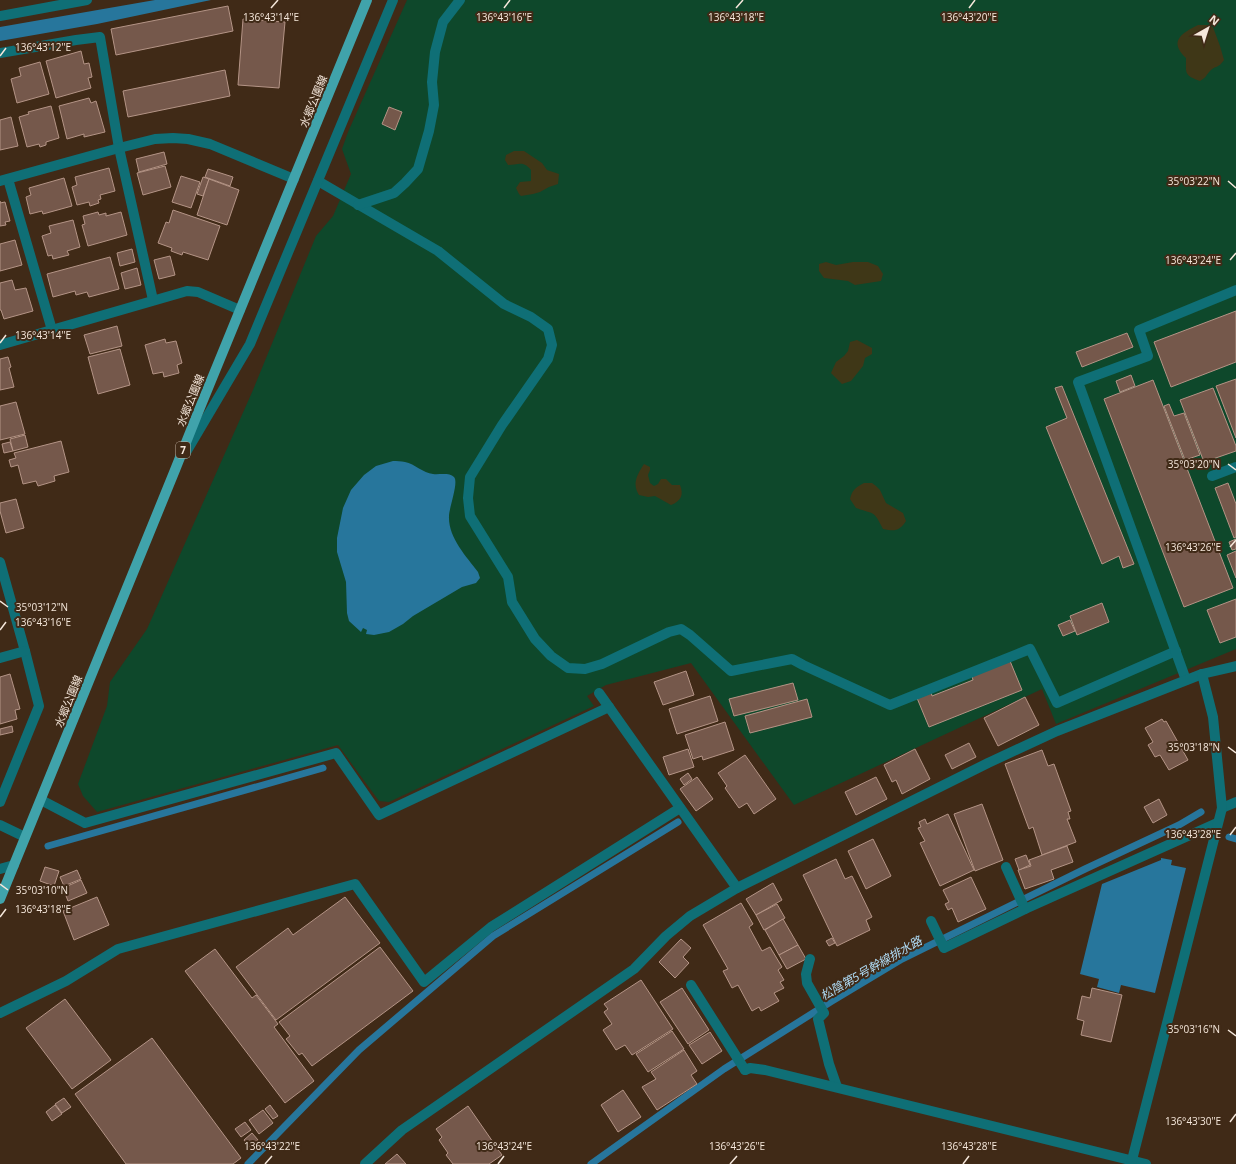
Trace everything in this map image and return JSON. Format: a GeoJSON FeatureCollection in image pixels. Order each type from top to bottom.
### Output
{"type":"FeatureCollection","features":[{"type":"Feature","properties":{"kind":"main road","name":"水郷公園線"},"geometry":{"type":"LineString","coordinates":[[0,899],[367,0]]}},
{"type":"Feature","properties":{"kind":"street"},"geometry":{"type":"LineString","coordinates":[[0,16],[87,0]]}},
{"type":"Feature","properties":{"kind":"street"},"geometry":{"type":"LineString","coordinates":[[175,470],[250,344],[393,0]]}},
{"type":"Feature","properties":{"kind":"street"},"geometry":{"type":"LineString","coordinates":[[358,205],[394,193],[418,169],[429,131],[434,105],[432,82],[435,52],[443,22],[460,0]]}},
{"type":"Feature","properties":{"kind":"street"},"geometry":{"type":"LineString","coordinates":[[0,53],[100,37],[119,148],[153,300]]}},
{"type":"Feature","properties":{"kind":"street"},"geometry":{"type":"LineString","coordinates":[[52,330],[4,180],[155,139],[173,138],[188,139],[210,144],[294,179]]}},
{"type":"Feature","properties":{"kind":"street"},"geometry":{"type":"LineString","coordinates":[[318,181],[438,251],[504,304],[531,317],[548,329],[552,345],[548,359],[502,425],[470,477],[468,498],[470,516],[508,577],[512,602],[534,639],[551,656],[568,668],[586,670],[602,664],[669,632],[681,629],[731,671],[792,659],[890,705],[1030,649],[1057,703],[1176,651]]}},
{"type":"Feature","properties":{"kind":"street"},"geometry":{"type":"LineString","coordinates":[[1186,680],[1078,382],[1148,356],[1139,330],[1236,290]]}},
{"type":"Feature","properties":{"kind":"street"},"geometry":{"type":"LineString","coordinates":[[0,345],[187,291],[198,292],[240,310]]}},
{"type":"Feature","properties":{"kind":"street"},"geometry":{"type":"LineString","coordinates":[[1212,476],[1236,467]]}},
{"type":"Feature","properties":{"kind":"street"},"geometry":{"type":"LineString","coordinates":[[0,562],[39,706],[0,802]]}},
{"type":"Feature","properties":{"kind":"street"},"geometry":{"type":"LineString","coordinates":[[0,658],[25,651]]}},
{"type":"Feature","properties":{"kind":"street"},"geometry":{"type":"LineString","coordinates":[[365,1164],[402,1130],[634,969],[666,936],[690,916],[737,888],[988,763],[1050,734],[1202,674],[1236,666]]}},
{"type":"Feature","properties":{"kind":"street"},"geometry":{"type":"LineString","coordinates":[[1132,1162],[1222,808],[1213,716],[1202,674]]}},
{"type":"Feature","properties":{"kind":"street"},"geometry":{"type":"LineString","coordinates":[[599,693],[737,888]]}},
{"type":"Feature","properties":{"kind":"street"},"geometry":{"type":"LineString","coordinates":[[41,800],[85,823],[336,753],[379,814],[609,707]]}},
{"type":"Feature","properties":{"kind":"street"},"geometry":{"type":"LineString","coordinates":[[1222,808],[1236,802]]}},
{"type":"Feature","properties":{"kind":"street"},"geometry":{"type":"LineString","coordinates":[[0,1013],[66,981],[118,949],[355,884],[424,982],[491,926],[680,808]]}},
{"type":"Feature","properties":{"kind":"street"},"geometry":{"type":"LineString","coordinates":[[931,921],[944,948],[1024,907],[1217,823]]}},
{"type":"Feature","properties":{"kind":"street"},"geometry":{"type":"LineString","coordinates":[[0,825],[25,837]]}},
{"type":"Feature","properties":{"kind":"street"},"geometry":{"type":"LineString","coordinates":[[0,869],[14,865]]}},
{"type":"Feature","properties":{"kind":"street"},"geometry":{"type":"LineString","coordinates":[[1006,867],[1024,907]]}},
{"type":"Feature","properties":{"kind":"street"},"geometry":{"type":"LineString","coordinates":[[810,958],[806,974],[807,983],[824,1012],[818,1019],[837,1087]]}},
{"type":"Feature","properties":{"kind":"street"},"geometry":{"type":"LineString","coordinates":[[691,985],[743,1067],[765,1070],[837,1087],[1132,1162],[1146,1164]]}},
{"type":"Feature","properties":{"kind":"green space"},"geometry":{"type":"Polygon","coordinates":[[[407,0],[1236,0],[1236,649],[1056,724],[1042,689],[794,805],[691,663],[606,685],[587,696],[594,706],[389,802],[379,801],[338,745],[97,812],[83,796],[78,784],[107,706],[110,682],[147,629],[253,390],[316,236],[333,216],[351,174],[342,149],[348,132],[407,0]]]}},
{"type":"Feature","properties":{"kind":"sand"},"geometry":{"type":"Polygon","coordinates":[[[1198,25],[1213,27],[1224,60],[1200,81],[1191,77],[1187,73],[1186,58],[1178,47],[1179,38],[1182,34],[1198,25]]]}},
{"type":"Feature","properties":{"kind":"sand"},"geometry":{"type":"Polygon","coordinates":[[[514,151],[524,151],[542,163],[547,170],[559,174],[558,184],[540,192],[521,196],[516,188],[520,182],[531,181],[531,170],[523,164],[508,165],[505,160],[506,155],[514,151]]]}},
{"type":"Feature","properties":{"kind":"sand"},"geometry":{"type":"Polygon","coordinates":[[[826,262],[836,265],[853,262],[868,262],[878,266],[883,274],[881,281],[855,285],[848,281],[824,278],[819,271],[819,264],[826,262]]]}},
{"type":"Feature","properties":{"kind":"sand"},"geometry":{"type":"Polygon","coordinates":[[[857,340],[872,348],[872,354],[865,358],[863,366],[851,381],[842,384],[831,373],[836,362],[848,351],[850,342],[857,340]]]}},
{"type":"Feature","properties":{"kind":"sand"},"geometry":{"type":"Polygon","coordinates":[[[644,464],[650,467],[648,475],[650,483],[654,486],[658,484],[661,479],[666,479],[672,485],[680,485],[682,495],[677,502],[671,505],[655,496],[648,497],[639,495],[636,487],[636,479],[644,464]]]}},
{"type":"Feature","properties":{"kind":"sand"},"geometry":{"type":"Polygon","coordinates":[[[864,483],[872,483],[876,486],[880,490],[886,503],[903,513],[906,521],[899,529],[883,529],[875,515],[856,508],[850,499],[855,489],[864,483]]]}},
{"type":"Feature","properties":{"kind":"water"},"geometry":{"type":"Polygon","coordinates":[[[155,0],[211,0],[97,24],[0,41],[0,27],[155,0]]]}},
{"type":"Feature","properties":{"kind":"water"},"geometry":{"type":"Polygon","coordinates":[[[393,461],[409,463],[429,473],[447,474],[454,477],[455,484],[449,512],[449,524],[451,531],[463,553],[478,572],[480,578],[476,583],[462,587],[389,632],[374,635],[366,634],[367,630],[363,628],[361,632],[349,621],[347,613],[346,582],[337,552],[337,538],[343,508],[351,490],[364,475],[376,466],[393,461]]]}},
{"type":"Feature","properties":{"kind":"water"},"geometry":{"type":"Polygon","coordinates":[[[1161,858],[1172,860],[1171,865],[1186,868],[1155,993],[1121,985],[1119,993],[1097,987],[1099,979],[1080,974],[1102,884],[1161,860],[1161,858]]]}},
{"type":"Feature","properties":{"kind":"building"},"geometry":{"type":"Polygon","coordinates":[[[228,6],[233,31],[116,55],[111,29],[228,6]]]}},
{"type":"Feature","properties":{"kind":"building"},"geometry":{"type":"Polygon","coordinates":[[[243,19],[285,22],[279,88],[238,85],[243,19]]]}},
{"type":"Feature","properties":{"kind":"building"},"geometry":{"type":"Polygon","coordinates":[[[81,51],[84,64],[89,63],[92,77],[88,78],[91,88],[56,98],[46,61],[81,51]]]}},
{"type":"Feature","properties":{"kind":"building"},"geometry":{"type":"Polygon","coordinates":[[[40,62],[49,94],[17,103],[11,79],[21,76],[19,68],[40,62]]]}},
{"type":"Feature","properties":{"kind":"building"},"geometry":{"type":"Polygon","coordinates":[[[225,70],[230,96],[128,117],[123,91],[225,70]]]}},
{"type":"Feature","properties":{"kind":"building"},"geometry":{"type":"Polygon","coordinates":[[[89,98],[91,103],[96,101],[105,132],[84,137],[84,134],[67,139],[59,106],[89,98]]]}},
{"type":"Feature","properties":{"kind":"building"},"geometry":{"type":"Polygon","coordinates":[[[51,106],[59,138],[46,142],[46,145],[40,147],[39,144],[27,147],[19,117],[29,114],[28,112],[51,106]]]}},
{"type":"Feature","properties":{"kind":"building"},"geometry":{"type":"Polygon","coordinates":[[[389,107],[402,112],[395,130],[382,124],[389,107]]]}},
{"type":"Feature","properties":{"kind":"building"},"geometry":{"type":"Polygon","coordinates":[[[11,117],[18,146],[0,150],[0,120],[11,117]]]}},
{"type":"Feature","properties":{"kind":"building"},"geometry":{"type":"Polygon","coordinates":[[[164,152],[167,164],[139,172],[136,159],[164,152]]]}},
{"type":"Feature","properties":{"kind":"building"},"geometry":{"type":"Polygon","coordinates":[[[165,166],[171,187],[143,195],[137,173],[165,166]]]}},
{"type":"Feature","properties":{"kind":"building"},"geometry":{"type":"Polygon","coordinates":[[[109,168],[115,191],[100,195],[101,199],[98,200],[99,203],[90,206],[89,202],[77,205],[72,187],[77,185],[75,177],[109,168]]]}},
{"type":"Feature","properties":{"kind":"building"},"geometry":{"type":"Polygon","coordinates":[[[208,169],[233,177],[230,186],[205,177],[208,169]]]}},
{"type":"Feature","properties":{"kind":"building"},"geometry":{"type":"Polygon","coordinates":[[[181,176],[200,182],[191,208],[172,202],[181,176]]]}},
{"type":"Feature","properties":{"kind":"building"},"geometry":{"type":"Polygon","coordinates":[[[203,177],[209,179],[203,196],[197,194],[203,177]]]}},
{"type":"Feature","properties":{"kind":"building"},"geometry":{"type":"Polygon","coordinates":[[[64,178],[72,206],[43,214],[42,211],[30,214],[26,197],[31,195],[29,188],[64,178]]]}},
{"type":"Feature","properties":{"kind":"building"},"geometry":{"type":"Polygon","coordinates":[[[209,179],[239,190],[227,225],[197,215],[209,179]]]}},
{"type":"Feature","properties":{"kind":"building"},"geometry":{"type":"Polygon","coordinates":[[[5,202],[10,221],[5,222],[6,225],[0,226],[0,203],[5,202]]]}},
{"type":"Feature","properties":{"kind":"building"},"geometry":{"type":"Polygon","coordinates":[[[173,210],[220,226],[208,260],[183,252],[182,255],[171,251],[172,248],[158,243],[166,222],[169,223],[173,210]]]}},
{"type":"Feature","properties":{"kind":"building"},"geometry":{"type":"Polygon","coordinates":[[[98,212],[99,215],[106,213],[106,216],[121,212],[127,235],[88,246],[82,225],[85,224],[83,216],[98,212]]]}},
{"type":"Feature","properties":{"kind":"building"},"geometry":{"type":"Polygon","coordinates":[[[73,220],[80,247],[67,251],[69,255],[53,259],[52,255],[48,256],[42,236],[51,233],[49,226],[73,220]]]}},
{"type":"Feature","properties":{"kind":"building"},"geometry":{"type":"Polygon","coordinates":[[[15,240],[22,265],[0,271],[0,244],[15,240]]]}},
{"type":"Feature","properties":{"kind":"building"},"geometry":{"type":"Polygon","coordinates":[[[132,249],[135,262],[120,266],[117,253],[132,249]]]}},
{"type":"Feature","properties":{"kind":"building"},"geometry":{"type":"Polygon","coordinates":[[[170,256],[175,275],[159,279],[154,260],[170,256]]]}},
{"type":"Feature","properties":{"kind":"building"},"geometry":{"type":"Polygon","coordinates":[[[110,257],[119,289],[89,297],[87,292],[76,295],[75,291],[53,297],[47,274],[110,257]]]}},
{"type":"Feature","properties":{"kind":"building"},"geometry":{"type":"Polygon","coordinates":[[[137,268],[141,285],[125,289],[121,273],[137,268]]]}},
{"type":"Feature","properties":{"kind":"building"},"geometry":{"type":"Polygon","coordinates":[[[12,280],[15,290],[26,288],[33,311],[4,319],[0,310],[0,283],[12,280]]]}},
{"type":"Feature","properties":{"kind":"building"},"geometry":{"type":"Polygon","coordinates":[[[1236,311],[1236,362],[1171,387],[1154,342],[1236,311]]]}},
{"type":"Feature","properties":{"kind":"building"},"geometry":{"type":"Polygon","coordinates":[[[117,326],[122,346],[90,354],[84,335],[117,326]]]}},
{"type":"Feature","properties":{"kind":"building"},"geometry":{"type":"Polygon","coordinates":[[[1127,333],[1133,347],[1082,367],[1076,352],[1127,333]]]}},
{"type":"Feature","properties":{"kind":"building"},"geometry":{"type":"Polygon","coordinates":[[[165,339],[166,343],[176,341],[182,363],[177,365],[179,373],[164,377],[163,372],[153,374],[145,345],[165,339]]]}},
{"type":"Feature","properties":{"kind":"building"},"geometry":{"type":"Polygon","coordinates":[[[120,349],[130,385],[98,394],[88,357],[120,349]]]}},
{"type":"Feature","properties":{"kind":"building"},"geometry":{"type":"Polygon","coordinates":[[[8,357],[14,387],[0,390],[0,359],[8,357]]]}},
{"type":"Feature","properties":{"kind":"building"},"geometry":{"type":"Polygon","coordinates":[[[1131,375],[1135,386],[1120,392],[1116,381],[1131,375]]]}},
{"type":"Feature","properties":{"kind":"building"},"geometry":{"type":"Polygon","coordinates":[[[1236,379],[1236,438],[1216,386],[1236,379]]]}},
{"type":"Feature","properties":{"kind":"building"},"geometry":{"type":"Polygon","coordinates":[[[1153,380],[1233,588],[1184,607],[1104,399],[1153,380]]]}},
{"type":"Feature","properties":{"kind":"building"},"geometry":{"type":"Polygon","coordinates":[[[1062,386],[1134,564],[1123,568],[1119,556],[1102,564],[1046,427],[1067,418],[1055,388],[1062,386]]]}},
{"type":"Feature","properties":{"kind":"building"},"geometry":{"type":"Polygon","coordinates":[[[1213,388],[1236,446],[1236,451],[1204,462],[1180,400],[1213,388]]]}},
{"type":"Feature","properties":{"kind":"building"},"geometry":{"type":"Polygon","coordinates":[[[16,402],[25,434],[0,440],[0,406],[16,402]]]}},
{"type":"Feature","properties":{"kind":"building"},"geometry":{"type":"Polygon","coordinates":[[[1169,404],[1174,416],[1184,413],[1200,455],[1185,460],[1164,406],[1169,404]]]}},
{"type":"Feature","properties":{"kind":"building"},"geometry":{"type":"Polygon","coordinates":[[[25,435],[28,447],[13,451],[10,439],[25,435]]]}},
{"type":"Feature","properties":{"kind":"building"},"geometry":{"type":"Polygon","coordinates":[[[61,441],[69,472],[54,476],[55,481],[38,486],[36,481],[23,484],[18,465],[11,467],[9,460],[16,458],[14,453],[61,441]]]}},
{"type":"Feature","properties":{"kind":"building"},"geometry":{"type":"Polygon","coordinates":[[[10,442],[13,451],[4,453],[2,444],[10,442]]]}},
{"type":"Feature","properties":{"kind":"building"},"geometry":{"type":"Polygon","coordinates":[[[1228,483],[1236,504],[1236,537],[1234,538],[1215,488],[1228,483]]]}},
{"type":"Feature","properties":{"kind":"building"},"geometry":{"type":"Polygon","coordinates":[[[16,499],[24,528],[6,533],[0,511],[0,503],[16,499]]]}},
{"type":"Feature","properties":{"kind":"building"},"geometry":{"type":"Polygon","coordinates":[[[1236,539],[1236,549],[1232,550],[1229,542],[1236,539]]]}},
{"type":"Feature","properties":{"kind":"building"},"geometry":{"type":"Polygon","coordinates":[[[1236,551],[1236,578],[1227,555],[1236,551]]]}},
{"type":"Feature","properties":{"kind":"building"},"geometry":{"type":"Polygon","coordinates":[[[1236,599],[1236,637],[1220,643],[1207,610],[1236,599]]]}},
{"type":"Feature","properties":{"kind":"building"},"geometry":{"type":"Polygon","coordinates":[[[1102,603],[1109,622],[1077,635],[1070,616],[1102,603]]]}},
{"type":"Feature","properties":{"kind":"building"},"geometry":{"type":"Polygon","coordinates":[[[1070,620],[1075,631],[1063,636],[1058,625],[1070,620]]]}},
{"type":"Feature","properties":{"kind":"building"},"geometry":{"type":"Polygon","coordinates":[[[1010,661],[1022,690],[929,727],[917,698],[931,692],[932,696],[973,680],[972,676],[1010,661]]]}},
{"type":"Feature","properties":{"kind":"building"},"geometry":{"type":"Polygon","coordinates":[[[686,671],[694,695],[663,705],[654,682],[686,671]]]}},
{"type":"Feature","properties":{"kind":"building"},"geometry":{"type":"Polygon","coordinates":[[[10,674],[20,709],[15,710],[17,719],[0,724],[0,677],[10,674]]]}},
{"type":"Feature","properties":{"kind":"building"},"geometry":{"type":"Polygon","coordinates":[[[793,683],[798,700],[734,716],[729,699],[793,683]]]}},
{"type":"Feature","properties":{"kind":"building"},"geometry":{"type":"Polygon","coordinates":[[[710,696],[718,721],[677,734],[669,709],[710,696]]]}},
{"type":"Feature","properties":{"kind":"building"},"geometry":{"type":"Polygon","coordinates":[[[1025,697],[1039,725],[998,746],[984,718],[1025,697]]]}},
{"type":"Feature","properties":{"kind":"building"},"geometry":{"type":"Polygon","coordinates":[[[807,699],[812,717],[750,733],[745,716],[807,699]]]}},
{"type":"Feature","properties":{"kind":"building"},"geometry":{"type":"Polygon","coordinates":[[[1162,719],[1164,722],[1166,721],[1188,760],[1169,770],[1160,755],[1155,757],[1148,745],[1153,742],[1145,728],[1162,719]]]}},
{"type":"Feature","properties":{"kind":"building"},"geometry":{"type":"Polygon","coordinates":[[[725,722],[734,750],[703,760],[702,756],[693,759],[685,735],[725,722]]]}},
{"type":"Feature","properties":{"kind":"building"},"geometry":{"type":"Polygon","coordinates":[[[12,726],[13,732],[0,735],[0,729],[12,726]]]}},
{"type":"Feature","properties":{"kind":"building"},"geometry":{"type":"Polygon","coordinates":[[[969,743],[976,757],[952,769],[945,755],[969,743]]]}},
{"type":"Feature","properties":{"kind":"building"},"geometry":{"type":"Polygon","coordinates":[[[688,749],[694,767],[669,775],[663,757],[688,749]]]}},
{"type":"Feature","properties":{"kind":"building"},"geometry":{"type":"Polygon","coordinates":[[[915,749],[930,779],[902,794],[896,780],[892,782],[884,765],[915,749]]]}},
{"type":"Feature","properties":{"kind":"building"},"geometry":{"type":"Polygon","coordinates":[[[1042,750],[1048,766],[1054,764],[1071,811],[1068,812],[1070,819],[1067,819],[1076,842],[1042,855],[1033,827],[1029,829],[1005,764],[1042,750]]]}},
{"type":"Feature","properties":{"kind":"building"},"geometry":{"type":"Polygon","coordinates":[[[745,755],[776,799],[754,814],[747,803],[739,808],[725,788],[727,786],[718,773],[745,755]]]}},
{"type":"Feature","properties":{"kind":"building"},"geometry":{"type":"Polygon","coordinates":[[[688,773],[692,779],[684,785],[680,779],[688,773]]]}},
{"type":"Feature","properties":{"kind":"building"},"geometry":{"type":"Polygon","coordinates":[[[697,777],[713,799],[696,811],[680,789],[697,777]]]}},
{"type":"Feature","properties":{"kind":"building"},"geometry":{"type":"Polygon","coordinates":[[[876,777],[887,799],[856,815],[845,792],[876,777]]]}},
{"type":"Feature","properties":{"kind":"building"},"geometry":{"type":"Polygon","coordinates":[[[1159,799],[1167,815],[1153,823],[1144,807],[1159,799]]]}},
{"type":"Feature","properties":{"kind":"building"},"geometry":{"type":"Polygon","coordinates":[[[982,804],[1003,860],[975,871],[954,814],[982,804]]]}},
{"type":"Feature","properties":{"kind":"building"},"geometry":{"type":"Polygon","coordinates":[[[948,814],[974,870],[940,886],[920,843],[925,841],[918,828],[921,827],[919,822],[925,819],[927,824],[948,814]]]}},
{"type":"Feature","properties":{"kind":"building"},"geometry":{"type":"Polygon","coordinates":[[[873,839],[891,876],[866,889],[848,851],[873,839]]]}},
{"type":"Feature","properties":{"kind":"building"},"geometry":{"type":"Polygon","coordinates":[[[1067,846],[1073,862],[1051,870],[1054,879],[1025,889],[1018,870],[1031,866],[1029,860],[1067,846]]]}},
{"type":"Feature","properties":{"kind":"building"},"geometry":{"type":"Polygon","coordinates":[[[1026,855],[1030,865],[1019,870],[1015,859],[1026,855]]]}},
{"type":"Feature","properties":{"kind":"building"},"geometry":{"type":"Polygon","coordinates":[[[836,859],[845,879],[852,876],[872,917],[866,920],[870,930],[837,946],[803,875],[836,859]]]}},
{"type":"Feature","properties":{"kind":"building"},"geometry":{"type":"Polygon","coordinates":[[[45,867],[59,871],[54,886],[40,881],[45,867]]]}},
{"type":"Feature","properties":{"kind":"building"},"geometry":{"type":"Polygon","coordinates":[[[77,870],[81,879],[64,886],[60,877],[77,870]]]}},
{"type":"Feature","properties":{"kind":"building"},"geometry":{"type":"Polygon","coordinates":[[[971,877],[986,909],[958,922],[952,908],[948,910],[945,904],[949,902],[943,890],[971,877]]]}},
{"type":"Feature","properties":{"kind":"building"},"geometry":{"type":"Polygon","coordinates":[[[81,880],[87,893],[68,901],[63,888],[81,880]]]}},
{"type":"Feature","properties":{"kind":"building"},"geometry":{"type":"Polygon","coordinates":[[[773,883],[782,900],[756,915],[746,899],[773,883]]]}},
{"type":"Feature","properties":{"kind":"building"},"geometry":{"type":"Polygon","coordinates":[[[97,897],[109,925],[74,940],[63,911],[97,897]]]}},
{"type":"Feature","properties":{"kind":"building"},"geometry":{"type":"Polygon","coordinates":[[[345,897],[380,943],[276,1020],[236,967],[288,928],[293,935],[345,897]]]}},
{"type":"Feature","properties":{"kind":"building"},"geometry":{"type":"Polygon","coordinates":[[[741,903],[753,924],[749,927],[762,951],[770,947],[782,967],[778,970],[784,980],[780,982],[784,988],[774,993],[779,1001],[761,1011],[759,1007],[752,1011],[738,985],[732,988],[723,971],[728,969],[703,925],[741,903]]]}},
{"type":"Feature","properties":{"kind":"building"},"geometry":{"type":"Polygon","coordinates":[[[777,904],[785,918],[764,930],[756,915],[777,904]]]}},
{"type":"Feature","properties":{"kind":"building"},"geometry":{"type":"Polygon","coordinates":[[[783,919],[798,945],[779,955],[765,930],[783,919]]]}},
{"type":"Feature","properties":{"kind":"building"},"geometry":{"type":"Polygon","coordinates":[[[832,938],[835,943],[829,946],[826,941],[832,938]]]}},
{"type":"Feature","properties":{"kind":"building"},"geometry":{"type":"Polygon","coordinates":[[[681,939],[691,948],[683,957],[689,963],[675,978],[659,962],[681,939]]]}},
{"type":"Feature","properties":{"kind":"building"},"geometry":{"type":"Polygon","coordinates":[[[798,945],[806,959],[787,969],[779,955],[798,945]]]}},
{"type":"Feature","properties":{"kind":"building"},"geometry":{"type":"Polygon","coordinates":[[[380,947],[413,991],[312,1066],[302,1053],[299,1055],[286,1039],[290,1036],[279,1022],[380,947]]]}},
{"type":"Feature","properties":{"kind":"building"},"geometry":{"type":"Polygon","coordinates":[[[215,949],[252,998],[256,995],[278,1024],[274,1027],[314,1081],[285,1103],[185,971],[215,949]]]}},
{"type":"Feature","properties":{"kind":"building"},"geometry":{"type":"Polygon","coordinates":[[[641,980],[673,1029],[632,1055],[625,1045],[616,1050],[603,1030],[612,1024],[604,1012],[608,1009],[604,1004],[641,980]]]}},
{"type":"Feature","properties":{"kind":"building"},"geometry":{"type":"Polygon","coordinates":[[[682,988],[709,1030],[688,1044],[660,1002],[682,988]]]}},
{"type":"Feature","properties":{"kind":"building"},"geometry":{"type":"Polygon","coordinates":[[[1092,988],[1122,995],[1111,1042],[1081,1035],[1084,1021],[1077,1019],[1082,996],[1090,998],[1092,988]]]}},
{"type":"Feature","properties":{"kind":"building"},"geometry":{"type":"Polygon","coordinates":[[[65,999],[111,1060],[72,1089],[26,1028],[65,999]]]}},
{"type":"Feature","properties":{"kind":"building"},"geometry":{"type":"Polygon","coordinates":[[[672,1031],[684,1049],[648,1072],[636,1054],[672,1031]]]}},
{"type":"Feature","properties":{"kind":"building"},"geometry":{"type":"Polygon","coordinates":[[[710,1032],[722,1051],[702,1064],[689,1045],[710,1032]]]}},
{"type":"Feature","properties":{"kind":"building"},"geometry":{"type":"Polygon","coordinates":[[[152,1038],[241,1158],[233,1164],[126,1164],[75,1094],[152,1038]]]}},
{"type":"Feature","properties":{"kind":"building"},"geometry":{"type":"Polygon","coordinates":[[[684,1050],[697,1071],[691,1075],[697,1084],[657,1110],[642,1087],[656,1079],[651,1072],[684,1050]]]}},
{"type":"Feature","properties":{"kind":"building"},"geometry":{"type":"Polygon","coordinates":[[[623,1090],[641,1117],[618,1132],[601,1105],[623,1090]]]}},
{"type":"Feature","properties":{"kind":"building"},"geometry":{"type":"Polygon","coordinates":[[[64,1098],[71,1107],[62,1113],[55,1104],[64,1098]]]}},
{"type":"Feature","properties":{"kind":"building"},"geometry":{"type":"Polygon","coordinates":[[[55,1105],[62,1114],[52,1121],[46,1112],[55,1105]]]}},
{"type":"Feature","properties":{"kind":"building"},"geometry":{"type":"Polygon","coordinates":[[[270,1105],[278,1116],[273,1119],[265,1109],[270,1105]]]}},
{"type":"Feature","properties":{"kind":"building"},"geometry":{"type":"Polygon","coordinates":[[[468,1106],[502,1155],[489,1164],[453,1164],[446,1155],[448,1153],[439,1140],[442,1137],[436,1129],[468,1106]]]}},
{"type":"Feature","properties":{"kind":"building"},"geometry":{"type":"Polygon","coordinates":[[[263,1110],[273,1123],[259,1134],[249,1120],[263,1110]]]}},
{"type":"Feature","properties":{"kind":"building"},"geometry":{"type":"Polygon","coordinates":[[[245,1122],[251,1130],[241,1137],[235,1129],[245,1122]]]}},
{"type":"Feature","properties":{"kind":"building"},"geometry":{"type":"Polygon","coordinates":[[[252,1133],[258,1140],[249,1147],[244,1140],[252,1133]]]}},
{"type":"Feature","properties":{"kind":"building"},"geometry":{"type":"Polygon","coordinates":[[[397,1154],[406,1164],[385,1164],[397,1154]]]}},
{"type":"Feature","properties":{"kind":"waterway"},"geometry":{"type":"LineString","coordinates":[[48,846],[323,768]]}},
{"type":"Feature","properties":{"kind":"waterway","name":"松陰第5号幹線排水路"},"geometry":{"type":"LineString","coordinates":[[591,1164],[724,1069],[902,959],[1085,869],[1179,825],[1201,812]]}},
{"type":"Feature","properties":{"kind":"waterway"},"geometry":{"type":"LineString","coordinates":[[248,1164],[359,1050],[493,936],[678,822]]}},
{"type":"Feature","properties":{"kind":"waterway"},"geometry":{"type":"LineString","coordinates":[[1229,837],[1236,839]]}}]}
